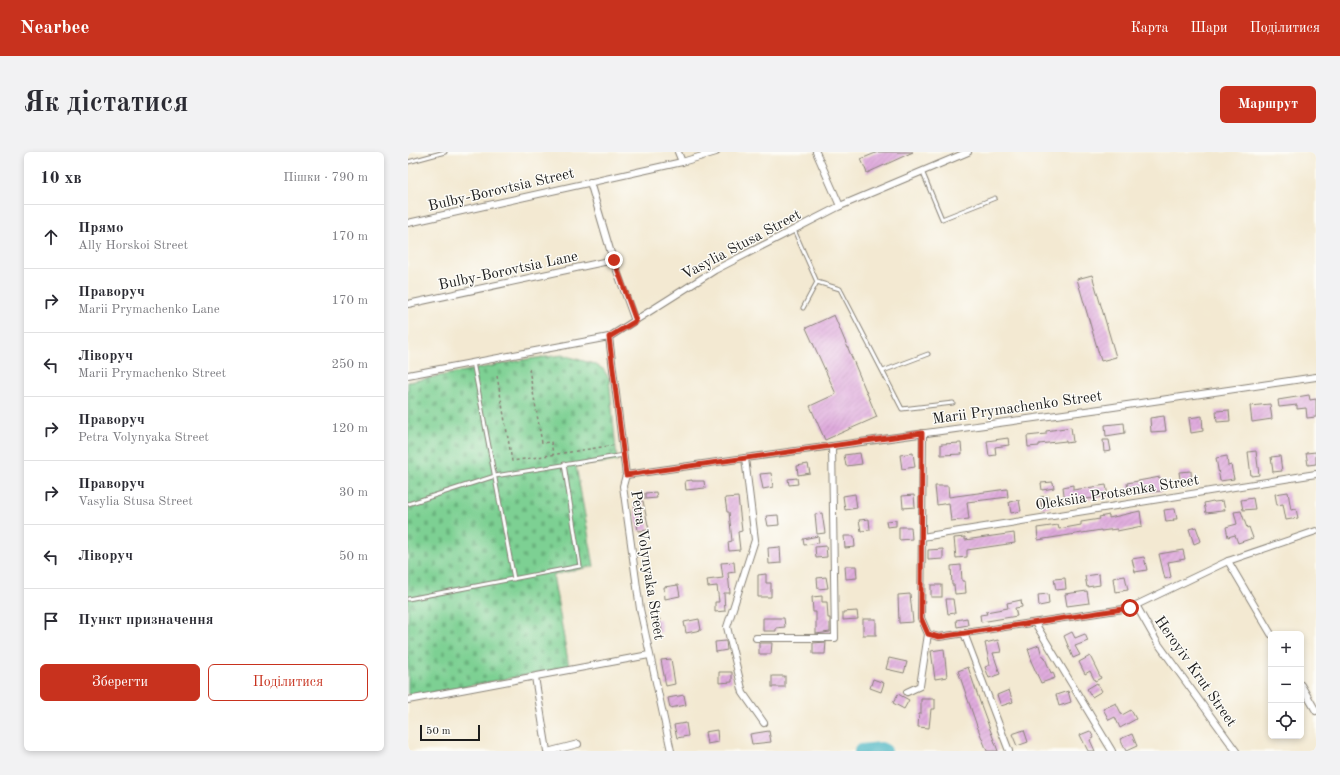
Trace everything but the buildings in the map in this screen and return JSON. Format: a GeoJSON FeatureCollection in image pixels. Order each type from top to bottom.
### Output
{"type":"FeatureCollection","features":[{"type":"Feature","properties":{"kind":"street"},"geometry":{"type":"LineString","coordinates":[[678,152],[682,162]]}},
{"type":"Feature","properties":{"kind":"street","name":"Bulby-Borovtsia Street"},"geometry":{"type":"LineString","coordinates":[[408,223],[682,162],[716,152]]}},
{"type":"Feature","properties":{"kind":"street"},"geometry":{"type":"LineString","coordinates":[[816,152],[840,206]]}},
{"type":"Feature","properties":{"kind":"street","name":"Vasylia Stusa Street"},"geometry":{"type":"LineString","coordinates":[[408,375],[609,337],[715,270],[840,206],[968,152]]}},
{"type":"Feature","properties":{"kind":"street"},"geometry":{"type":"LineString","coordinates":[[590,182],[614,260],[636,321]]}},
{"type":"Feature","properties":{"kind":"street","name":"Bulby-Borovtsia Lane"},"geometry":{"type":"LineString","coordinates":[[408,304],[614,260]]}},
{"type":"Feature","properties":{"kind":"street","name":"Petra Volynyaka Street"},"geometry":{"type":"LineString","coordinates":[[609,337],[626,475],[623,486],[640,609],[671,751]]}},
{"type":"Feature","properties":{"kind":"street","name":"Marii Prymachenko Street"},"geometry":{"type":"LineString","coordinates":[[626,475],[1108,408],[1316,377]]}},
{"type":"Feature","properties":{"kind":"street"},"geometry":{"type":"LineString","coordinates":[[907,692],[920,686],[928,634],[921,618],[922,433]]}},
{"type":"Feature","properties":{"kind":"street"},"geometry":{"type":"LineString","coordinates":[[756,638],[835,638],[832,446]]}},
{"type":"Feature","properties":{"kind":"street"},"geometry":{"type":"LineString","coordinates":[[745,458],[755,540],[727,627],[743,693],[764,723]]}},
{"type":"Feature","properties":{"kind":"street","name":"Oleksiia Protsenka Street"},"geometry":{"type":"LineString","coordinates":[[922,536],[1316,474]]}},
{"type":"Feature","properties":{"kind":"street"},"geometry":{"type":"LineString","coordinates":[[928,634],[939,637],[1130,608],[1228,561],[1316,531]]}},
{"type":"Feature","properties":{"kind":"street"},"geometry":{"type":"LineString","coordinates":[[1228,561],[1269,631]]}},
{"type":"Feature","properties":{"kind":"street","name":"Heroyiv Krut Street"},"geometry":{"type":"LineString","coordinates":[[1136,606],[1157,642],[1236,751]]}},
{"type":"Feature","properties":{"kind":"street"},"geometry":{"type":"LineString","coordinates":[[1035,623],[1112,751]]}},
{"type":"Feature","properties":{"kind":"street"},"geometry":{"type":"LineString","coordinates":[[964,633],[1009,751]]}},
{"type":"Feature","properties":{"kind":"street","name":"Petra Volynyaka Street"},"geometry":{"type":"LineString","coordinates":[[408,700],[649,655]]}},
{"type":"Feature","properties":{"kind":"street"},"geometry":{"type":"LineString","coordinates":[[535,677],[547,751]]}},
{"type":"Feature","properties":{"kind":"street"},"geometry":{"type":"LineString","coordinates":[[1304,690],[1316,711]]}},
{"type":"Feature","properties":{"kind":"street"},"geometry":{"type":"LineString","coordinates":[[551,751],[578,744]]}},
{"type":"Feature","properties":{"kind":"lane"},"geometry":{"type":"LineString","coordinates":[[408,162],[445,152]]}},
{"type":"Feature","properties":{"kind":"lane"},"geometry":{"type":"LineString","coordinates":[[922,171],[942,219],[995,198]]}},
{"type":"Feature","properties":{"kind":"lane"},"geometry":{"type":"LineString","coordinates":[[794,230],[817,282]]}},
{"type":"Feature","properties":{"kind":"lane"},"geometry":{"type":"LineString","coordinates":[[803,308],[817,282]]}},
{"type":"Feature","properties":{"kind":"lane"},"geometry":{"type":"LineString","coordinates":[[817,282],[840,288],[902,409],[953,403]]}},
{"type":"Feature","properties":{"kind":"lane"},"geometry":{"type":"LineString","coordinates":[[883,371],[928,354]]}},
{"type":"Feature","properties":{"kind":"lane"},"geometry":{"type":"LineString","coordinates":[[473,362],[496,476],[514,579]]}},
{"type":"Feature","properties":{"kind":"lane"},"geometry":{"type":"LineString","coordinates":[[408,504],[496,476],[624,455]]}},
{"type":"Feature","properties":{"kind":"lane"},"geometry":{"type":"LineString","coordinates":[[408,599],[580,566],[564,464]]}},
{"type":"Feature","properties":{"kind":"path"},"geometry":{"type":"LineString","coordinates":[[529,368],[542,443],[551,442],[554,454]]}},
{"type":"Feature","properties":{"kind":"path"},"geometry":{"type":"LineString","coordinates":[[497,376],[512,461],[622,444]]}},
{"type":"Feature","properties":{"kind":"green space"},"geometry":{"type":"Polygon","coordinates":[[[563,355],[594,364],[603,369],[609,378],[617,461],[576,466],[594,566],[553,575],[569,667],[420,695],[408,694],[408,382],[528,359],[563,355]]]}},
{"type":"Feature","properties":{"kind":"waterway"},"geometry":{"type":"LineString","coordinates":[[861,751],[881,749],[885,751]]}},
{"type":"Feature","properties":{"kind":"route"},"geometry":{"type":"LineString","coordinates":[[614,260],[636,321],[609,337],[626,475],[922,433],[921,618],[928,634],[939,637],[1130,608]]}}]}
